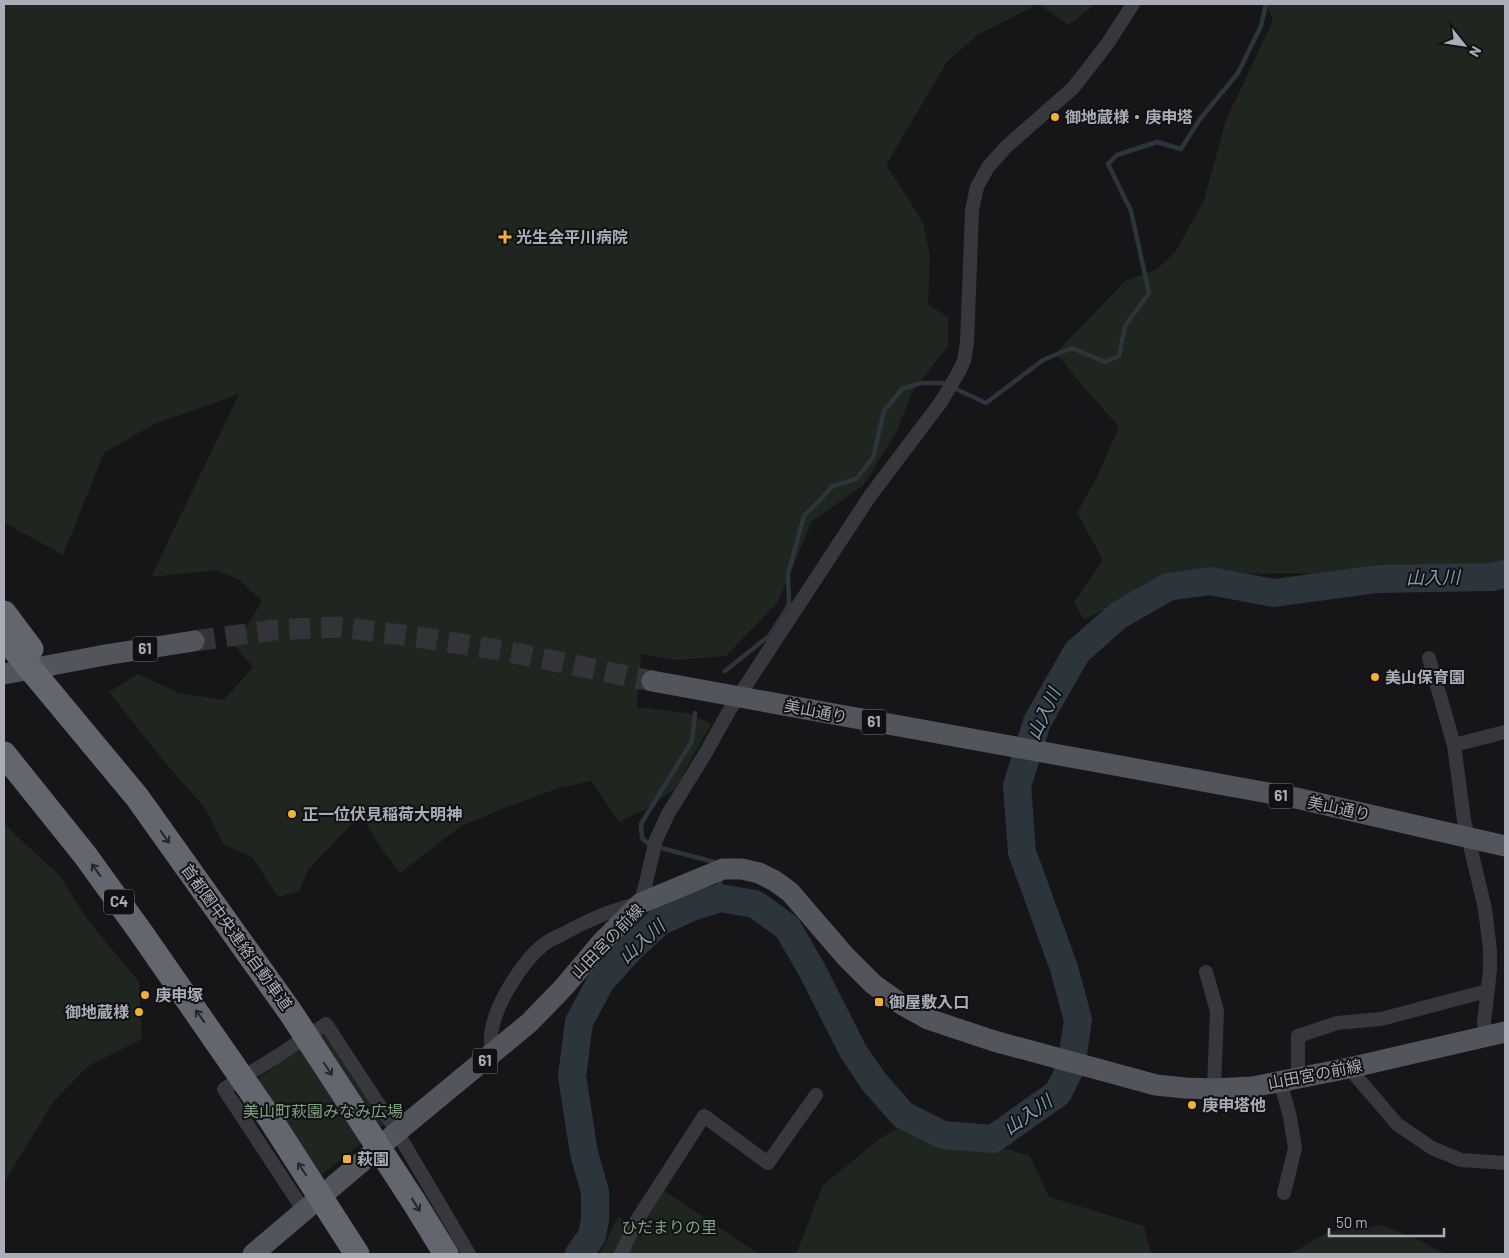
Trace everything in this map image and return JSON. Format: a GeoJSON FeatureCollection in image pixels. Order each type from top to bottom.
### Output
{"type":"FeatureCollection","features":[{"type":"Feature","properties":{"kind":"highway"},"geometry":{"type":"LineString","coordinates":[[4,613],[104,746],[137,797]]}},
{"type":"Feature","properties":{"kind":"highway","name":"首都圏中央連絡自動車道"},"geometry":{"type":"LineString","coordinates":[[4,637],[137,797],[291,1013],[446,1254]]}},
{"type":"Feature","properties":{"kind":"highway","name":"C4"},"geometry":{"type":"LineString","coordinates":[[4,754],[85,855],[228,1056],[356,1254]]}},
{"type":"Feature","properties":{"kind":"main road","name":"61"},"geometry":{"type":"LineString","coordinates":[[4,674],[194,641]]}},
{"type":"Feature","properties":{"kind":"main road","name":"美山通り"},"geometry":{"type":"LineString","coordinates":[[652,681],[1296,798],[1505,846]]}},
{"type":"Feature","properties":{"kind":"main road","name":"山田宮の前線"},"geometry":{"type":"LineString","coordinates":[[253,1254],[529,1023],[641,903],[718,870],[742,869],[759,873],[775,881],[790,892],[846,957],[873,984],[901,1004],[928,1019],[994,1041],[1156,1085],[1214,1089],[1252,1087],[1349,1068],[1496,1035]]}},
{"type":"Feature","properties":{"kind":"street"},"geometry":{"type":"LineString","coordinates":[[641,903],[655,846],[668,814],[738,697],[870,496],[945,396],[964,361],[967,343],[972,210],[977,187],[988,166],[1006,147],[1072,88],[1108,43],[1133,4]]}},
{"type":"Feature","properties":{"kind":"street"},"geometry":{"type":"LineString","coordinates":[[1429,658],[1454,745],[1464,820],[1470,837],[1485,909],[1490,950],[1484,1023],[1496,1035]]}},
{"type":"Feature","properties":{"kind":"street"},"geometry":{"type":"LineString","coordinates":[[1454,745],[1505,732]]}},
{"type":"Feature","properties":{"kind":"street","name":"61"},"geometry":{"type":"LineString","coordinates":[[492,1055],[492,1028],[498,1009],[515,979],[538,950],[586,921],[615,909],[641,903]]}},
{"type":"Feature","properties":{"kind":"street"},"geometry":{"type":"LineString","coordinates":[[1206,972],[1217,1011],[1214,1089]]}},
{"type":"Feature","properties":{"kind":"street"},"geometry":{"type":"LineString","coordinates":[[1284,1193],[1295,1148],[1290,1117],[1289,1080],[1298,1036],[1337,1024],[1380,1020],[1487,991]]}},
{"type":"Feature","properties":{"kind":"street"},"geometry":{"type":"LineString","coordinates":[[304,1211],[224,1089],[326,1024],[397,1132],[469,1254]]}},
{"type":"Feature","properties":{"kind":"street"},"geometry":{"type":"LineString","coordinates":[[1349,1068],[1397,1124],[1432,1148],[1461,1160],[1505,1163]]}},
{"type":"Feature","properties":{"kind":"street"},"geometry":{"type":"LineString","coordinates":[[621,1254],[637,1220],[704,1116],[768,1163],[816,1095]]}},
{"type":"Feature","properties":{"kind":"green space"},"geometry":{"type":"Polygon","coordinates":[[[4,4],[1038,4],[976,36],[947,62],[886,165],[923,222],[930,257],[928,304],[948,317],[948,346],[912,392],[897,431],[864,485],[812,521],[778,602],[726,656],[676,660],[641,654],[637,707],[687,713],[711,724],[675,789],[644,810],[619,822],[591,781],[559,788],[461,826],[400,873],[378,844],[361,814],[308,870],[299,891],[278,897],[253,858],[223,844],[205,808],[162,759],[109,692],[138,674],[179,693],[224,700],[253,667],[235,646],[262,601],[239,580],[217,570],[151,577],[239,394],[152,425],[104,453],[63,555],[5,523],[4,4]]]}},
{"type":"Feature","properties":{"kind":"green space"},"geometry":{"type":"Polygon","coordinates":[[[1038,4],[1095,4],[1069,25],[1038,4]]]}},
{"type":"Feature","properties":{"kind":"green space"},"geometry":{"type":"Polygon","coordinates":[[[1266,4],[1505,4],[1505,565],[1475,573],[1172,574],[1084,620],[1074,602],[1103,560],[1077,513],[1098,475],[1119,427],[1056,353],[1126,280],[1156,270],[1176,251],[1204,200],[1226,120],[1273,20],[1266,4]]]}},
{"type":"Feature","properties":{"kind":"green space"},"geometry":{"type":"Polygon","coordinates":[[[4,824],[60,876],[87,919],[139,982],[142,1039],[88,1066],[54,1101],[4,1182],[4,824]]]}},
{"type":"Feature","properties":{"kind":"green space","name":"美山町萩園みなみ広場"},"geometry":{"type":"Polygon","coordinates":[[[324,1032],[386,1123],[314,1181],[252,1083],[324,1032]]]}},
{"type":"Feature","properties":{"kind":"green space"},"geometry":{"type":"Polygon","coordinates":[[[913,1120],[1030,1156],[1049,1197],[1144,1226],[1151,1254],[796,1254],[823,1185],[879,1139],[913,1120]]]}},
{"type":"Feature","properties":{"kind":"green space","name":"ひだまりの里"},"geometry":{"type":"Polygon","coordinates":[[[660,1188],[759,1254],[600,1254],[618,1217],[637,1227],[660,1188]]]}},
{"type":"Feature","properties":{"kind":"green space"},"geometry":{"type":"Polygon","coordinates":[[[1382,1225],[1421,1241],[1444,1254],[1290,1254],[1330,1231],[1382,1225]]]}},
{"type":"Feature","properties":{"kind":"waterway"},"geometry":{"type":"LineString","coordinates":[[725,671],[769,636],[789,605],[788,574],[804,516],[833,486],[856,479],[873,458],[884,411],[902,389],[921,383],[943,383],[986,403],[1043,360],[1072,348],[1105,362],[1119,356],[1125,326],[1149,293],[1131,211],[1108,164],[1117,155],[1157,142],[1181,149],[1200,119],[1238,73],[1261,26],[1266,4]]}},
{"type":"Feature","properties":{"kind":"waterway","name":"山入川"},"geometry":{"type":"LineString","coordinates":[[579,1254],[592,1236],[595,1219],[595,1192],[584,1153],[572,1076],[579,1022],[601,981],[629,950],[659,922],[694,906],[720,898],[755,904],[787,927],[812,970],[853,1051],[874,1082],[903,1115],[943,1135],[993,1139],[1058,1093],[1071,1067],[1078,1020],[1064,968],[1022,852],[1017,786],[1037,722],[1077,652],[1119,615],[1168,587],[1210,581],[1274,593],[1378,579],[1492,577],[1505,574]]}},
{"type":"Feature","properties":{"kind":"waterway"},"geometry":{"type":"LineString","coordinates":[[695,713],[692,741],[641,824],[642,838],[650,845],[714,862],[716,866]]}},
{"type":"Feature","properties":{"kind":"waterway"},"geometry":{"type":"LineString","coordinates":[[720,878],[720,898]]}},
{"type":"Feature","properties":{"kind":"tunnel"},"geometry":{"type":"LineString","coordinates":[[194,641],[274,630],[340,627],[505,651],[652,681]]}},
{"type":"Feature","properties":{"kind":"place","name":"御地蔵様・庚申塔"},"geometry":{"type":"Point","coordinates":[1055,117]}},
{"type":"Feature","properties":{"kind":"place","name":"光生会平川病院"},"geometry":{"type":"Point","coordinates":[505,237]}},
{"type":"Feature","properties":{"kind":"place","name":"美山保育園"},"geometry":{"type":"Point","coordinates":[1375,677]}},
{"type":"Feature","properties":{"kind":"place","name":"正一位伏見稲荷大明神"},"geometry":{"type":"Point","coordinates":[292,814]}},
{"type":"Feature","properties":{"kind":"place","name":"庚申塚"},"geometry":{"type":"Point","coordinates":[145,995]}},
{"type":"Feature","properties":{"kind":"place","name":"御屋敷入口"},"geometry":{"type":"Point","coordinates":[879,1002]}},
{"type":"Feature","properties":{"kind":"place","name":"御地蔵様"},"geometry":{"type":"Point","coordinates":[139,1012]}},
{"type":"Feature","properties":{"kind":"place","name":"庚申塔他"},"geometry":{"type":"Point","coordinates":[1192,1105]}},
{"type":"Feature","properties":{"kind":"place","name":"萩園"},"geometry":{"type":"Point","coordinates":[347,1159]}}]}
